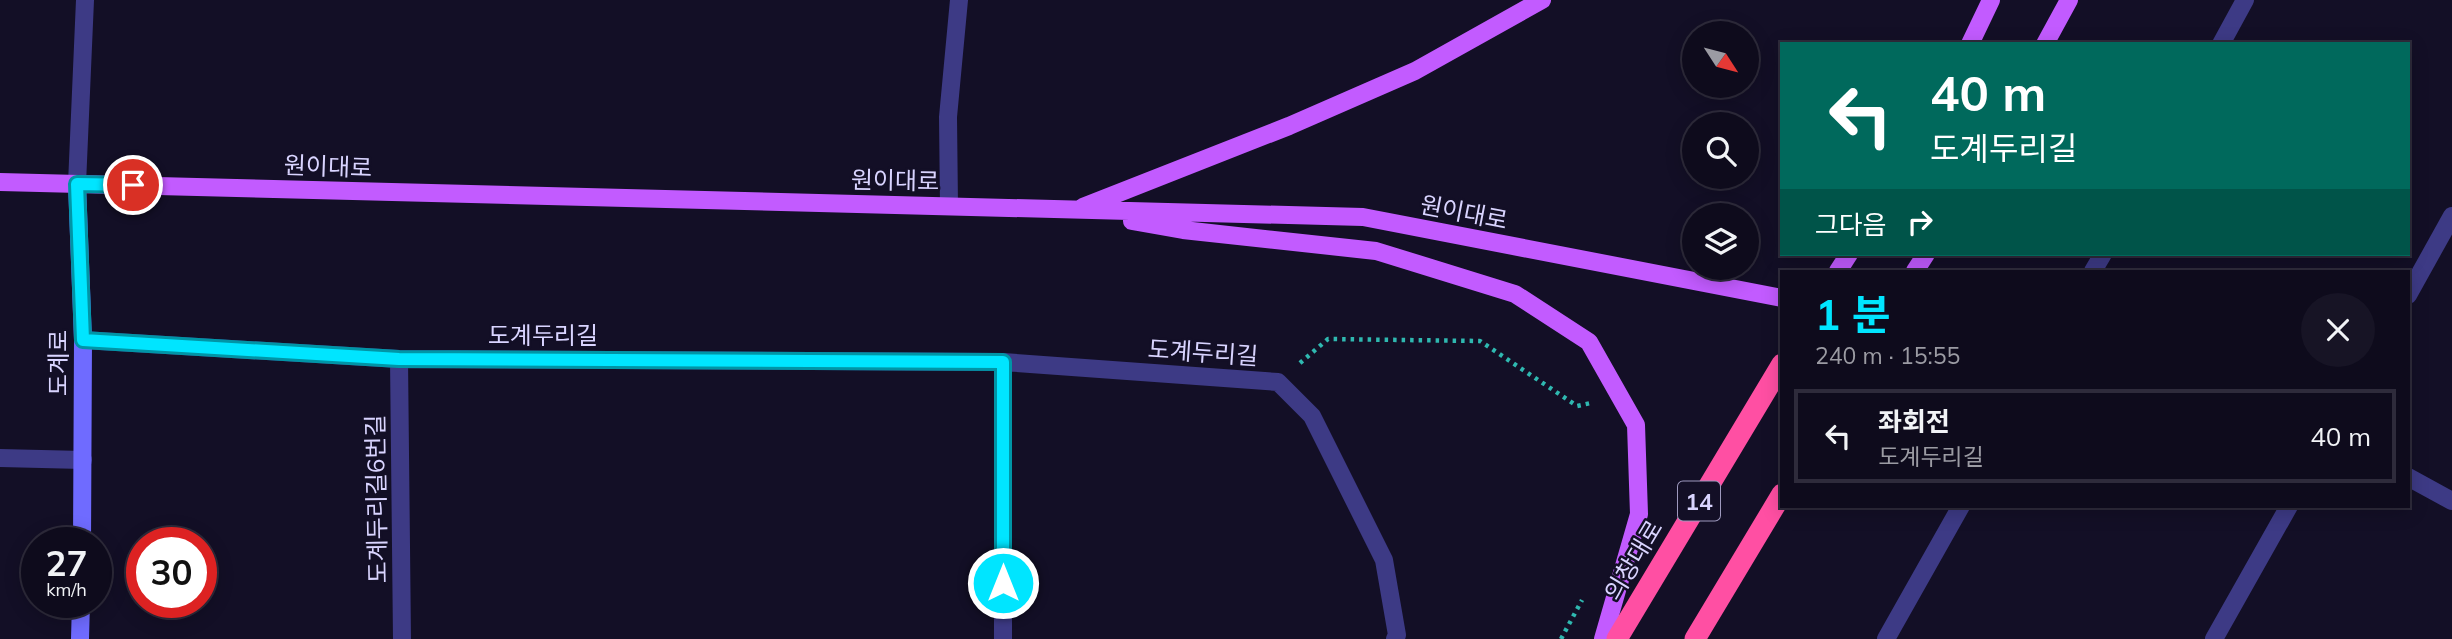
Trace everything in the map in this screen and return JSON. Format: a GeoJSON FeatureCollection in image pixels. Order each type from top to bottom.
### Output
{"type":"FeatureCollection","features":[{"type":"Feature","properties":{"kind":"highway","name":"의창대로"},"geometry":{"type":"LineString","coordinates":[[1617,639],[1780,366]]}},
{"type":"Feature","properties":{"kind":"highway"},"geometry":{"type":"LineString","coordinates":[[1695,639],[1780,498]]}},
{"type":"Feature","properties":{"kind":"main road"},"geometry":{"type":"LineString","coordinates":[[1074,211],[1289,126],[1415,71],[1542,0]]}},
{"type":"Feature","properties":{"kind":"main road"},"geometry":{"type":"LineString","coordinates":[[1971,42],[1992,0]]}},
{"type":"Feature","properties":{"kind":"main road"},"geometry":{"type":"LineString","coordinates":[[2046,42],[2069,0]]}},
{"type":"Feature","properties":{"kind":"main road","name":"원이대로"},"geometry":{"type":"LineString","coordinates":[[0,183],[1363,217],[1780,298]]}},
{"type":"Feature","properties":{"kind":"main road"},"geometry":{"type":"LineString","coordinates":[[1074,211],[1184,230],[1376,251],[1516,294],[1589,342],[1636,425],[1639,514],[1603,639]]}},
{"type":"Feature","properties":{"kind":"street"},"geometry":{"type":"LineString","coordinates":[[77,184],[85,0]]}},
{"type":"Feature","properties":{"kind":"street"},"geometry":{"type":"LineString","coordinates":[[949,206],[948,117],[959,0]]}},
{"type":"Feature","properties":{"kind":"street"},"geometry":{"type":"LineString","coordinates":[[2222,42],[2245,0]]}},
{"type":"Feature","properties":{"kind":"street","name":"도계로"},"geometry":{"type":"LineString","coordinates":[[77,184],[83,340],[82,527]]}},
{"type":"Feature","properties":{"kind":"street"},"geometry":{"type":"LineString","coordinates":[[2410,291],[2452,216]]}},
{"type":"Feature","properties":{"kind":"street","name":"도계두리길"},"geometry":{"type":"LineString","coordinates":[[83,340],[399,359],[1003,362],[1279,382],[1312,416],[1384,560],[1397,635],[1395,639]]}},
{"type":"Feature","properties":{"kind":"street","name":"도계두리길6번길"},"geometry":{"type":"LineString","coordinates":[[399,359],[402,639]]}},
{"type":"Feature","properties":{"kind":"street"},"geometry":{"type":"LineString","coordinates":[[1003,362],[1003,639]]}},
{"type":"Feature","properties":{"kind":"street"},"geometry":{"type":"LineString","coordinates":[[0,458],[83,460]]}},
{"type":"Feature","properties":{"kind":"street"},"geometry":{"type":"LineString","coordinates":[[2410,478],[2452,501]]}},
{"type":"Feature","properties":{"kind":"street"},"geometry":{"type":"LineString","coordinates":[[1886,639],[1960,508]]}},
{"type":"Feature","properties":{"kind":"street"},"geometry":{"type":"LineString","coordinates":[[2214,639],[2288,508]]}},
{"type":"Feature","properties":{"kind":"street"},"geometry":{"type":"LineString","coordinates":[[80,639],[81,618]]}},
{"type":"Feature","properties":{"kind":"path"},"geometry":{"type":"LineString","coordinates":[[1279,382],[1328,339],[1480,341],[1577,406],[1619,396]]}},
{"type":"Feature","properties":{"kind":"route"},"geometry":{"type":"LineString","coordinates":[[133,185],[77,184],[83,340],[399,359],[1003,362],[1003,583]]}}]}
